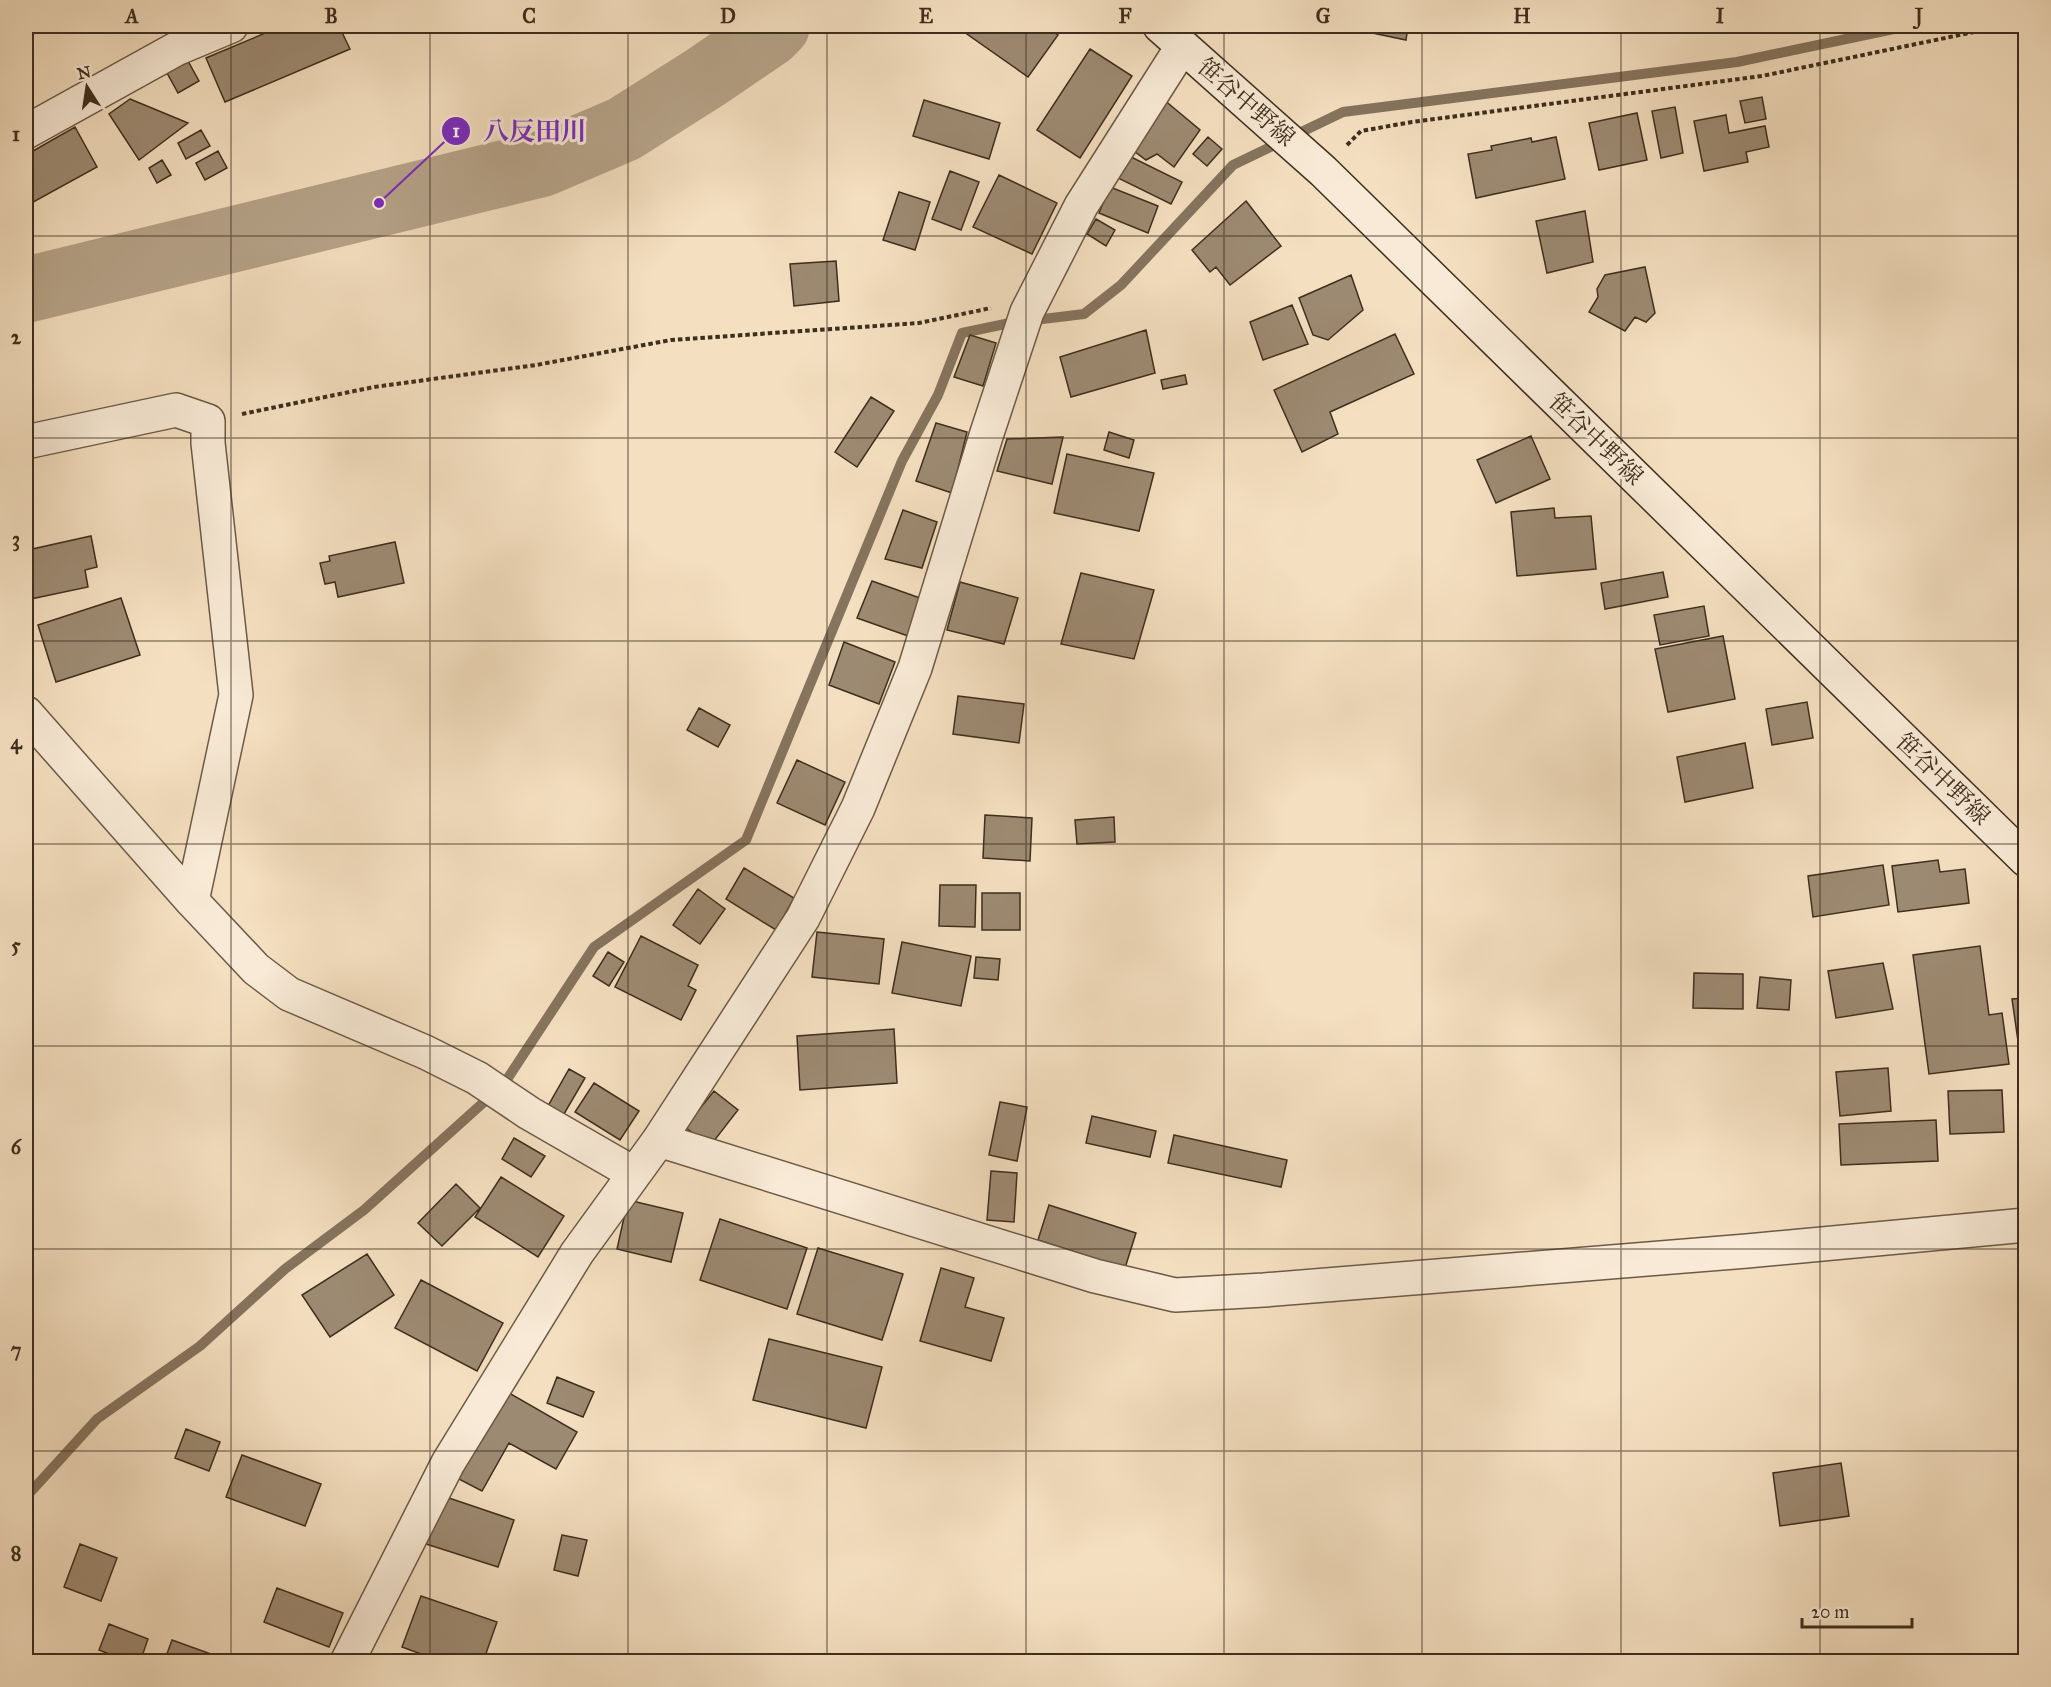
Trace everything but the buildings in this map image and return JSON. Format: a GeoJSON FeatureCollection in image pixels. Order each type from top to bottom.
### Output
{"type":"FeatureCollection","features":[{"type":"Feature","properties":{"kind":"street"},"geometry":{"type":"LineString","coordinates":[[26,132],[176,49],[231,26]]}},
{"type":"Feature","properties":{"kind":"street"},"geometry":{"type":"LineString","coordinates":[[347,1662],[448,1463],[577,1253],[659,1140],[802,918],[858,808],[915,668],[982,447],[1026,316],[1171,36]]}},
{"type":"Feature","properties":{"kind":"street","name":"笹谷中野線"},"geometry":{"type":"LineString","coordinates":[[1171,36],[1320,167],[2025,860]]}},
{"type":"Feature","properties":{"kind":"street"},"geometry":{"type":"LineString","coordinates":[[26,442],[177,410],[208,421],[208,443],[236,695],[192,901]]}},
{"type":"Feature","properties":{"kind":"street"},"geometry":{"type":"LineString","coordinates":[[26,712],[192,901],[256,969],[289,994],[425,1052],[477,1078],[529,1113],[633,1173]]}},
{"type":"Feature","properties":{"kind":"street"},"geometry":{"type":"LineString","coordinates":[[659,1140],[1095,1276],[1175,1295],[1264,1290],[1735,1252],[2025,1225]]}},
{"type":"Feature","properties":{"kind":"path"},"geometry":{"type":"LineString","coordinates":[[1320,167],[1361,131],[1412,122],[1762,76],[2003,26]]}},
{"type":"Feature","properties":{"kind":"path"},"geometry":{"type":"LineString","coordinates":[[208,421],[374,387],[536,365],[671,340],[1026,316]]}},
{"type":"Feature","properties":{"kind":"waterway"},"geometry":{"type":"LineString","coordinates":[[26,290],[542,164],[624,129],[706,77],[769,34],[777,26]]}},
{"type":"Feature","properties":{"kind":"waterway"},"geometry":{"type":"LineString","coordinates":[[26,1497],[97,1419],[200,1346],[285,1269],[364,1210],[504,1084],[594,947],[746,840],[902,461],[938,395],[962,333],[1010,323],[1084,314],[1121,285],[1233,165],[1343,112],[1737,62],[1908,26]]}},
{"type":"Feature","properties":{"kind":"place","name":"八反田川"},"geometry":{"type":"Point","coordinates":[379,203]}}]}
